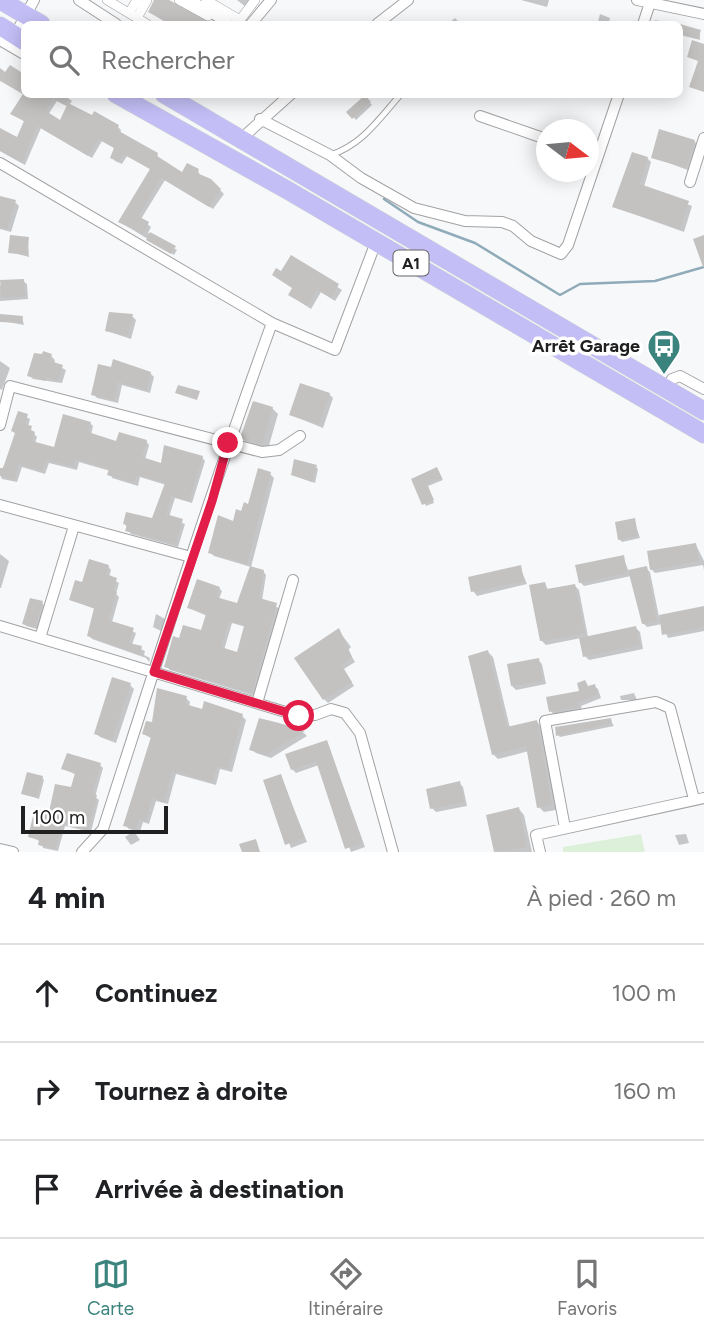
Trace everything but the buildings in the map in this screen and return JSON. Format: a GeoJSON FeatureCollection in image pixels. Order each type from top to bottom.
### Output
{"type":"FeatureCollection","features":[{"type":"Feature","properties":{"kind":"main road"},"geometry":{"type":"LineString","coordinates":[[3,4],[33,13]]}},
{"type":"Feature","properties":{"kind":"main road","name":"A1"},"geometry":{"type":"LineString","coordinates":[[123,98],[704,434]]}},
{"type":"Feature","properties":{"kind":"main road","name":"A1"},"geometry":{"type":"LineString","coordinates":[[171,98],[704,411]]}},
{"type":"Feature","properties":{"kind":"street"},"geometry":{"type":"LineString","coordinates":[[79,0],[111,21]]}},
{"type":"Feature","properties":{"kind":"street"},"geometry":{"type":"LineString","coordinates":[[107,0],[142,21]]}},
{"type":"Feature","properties":{"kind":"street"},"geometry":{"type":"LineString","coordinates":[[133,16],[137,0]]}},
{"type":"Feature","properties":{"kind":"street"},"geometry":{"type":"LineString","coordinates":[[133,16],[147,0]]}},
{"type":"Feature","properties":{"kind":"street"},"geometry":{"type":"LineString","coordinates":[[179,0],[221,21]]}},
{"type":"Feature","properties":{"kind":"street"},"geometry":{"type":"LineString","coordinates":[[190,0],[222,21]]}},
{"type":"Feature","properties":{"kind":"street"},"geometry":{"type":"LineString","coordinates":[[206,0],[240,20],[255,0]]}},
{"type":"Feature","properties":{"kind":"street"},"geometry":{"type":"LineString","coordinates":[[254,21],[271,0]]}},
{"type":"Feature","properties":{"kind":"street"},"geometry":{"type":"LineString","coordinates":[[381,21],[408,0]]}},
{"type":"Feature","properties":{"kind":"street"},"geometry":{"type":"LineString","coordinates":[[637,0],[704,14]]}},
{"type":"Feature","properties":{"kind":"street"},"geometry":{"type":"LineString","coordinates":[[644,21],[650,3]]}},
{"type":"Feature","properties":{"kind":"street"},"geometry":{"type":"LineString","coordinates":[[10,35],[21,50]]}},
{"type":"Feature","properties":{"kind":"street"},"geometry":{"type":"LineString","coordinates":[[241,139],[286,98]]}},
{"type":"Feature","properties":{"kind":"street"},"geometry":{"type":"LineString","coordinates":[[599,140],[617,98]]}},
{"type":"Feature","properties":{"kind":"street"},"geometry":{"type":"LineString","coordinates":[[480,116],[536,134]]}},
{"type":"Feature","properties":{"kind":"street"},"geometry":{"type":"LineString","coordinates":[[260,119],[330,155],[361,178],[414,208],[465,221],[502,222],[513,226],[531,241],[561,254],[568,245],[585,182]]}},
{"type":"Feature","properties":{"kind":"street"},"geometry":{"type":"LineString","coordinates":[[691,182],[704,138]]}},
{"type":"Feature","properties":{"kind":"street"},"geometry":{"type":"LineString","coordinates":[[0,163],[272,323],[335,350],[376,242]]}},
{"type":"Feature","properties":{"kind":"street"},"geometry":{"type":"LineString","coordinates":[[82,852],[103,829],[191,557],[212,501],[228,443],[272,323]]}},
{"type":"Feature","properties":{"kind":"street"},"geometry":{"type":"LineString","coordinates":[[666,389],[672,379],[680,376],[704,389]]}},
{"type":"Feature","properties":{"kind":"street"},"geometry":{"type":"LineString","coordinates":[[0,425],[10,386],[262,452],[279,450],[300,436]]}},
{"type":"Feature","properties":{"kind":"street"},"geometry":{"type":"LineString","coordinates":[[0,505],[191,557]]}},
{"type":"Feature","properties":{"kind":"street"},"geometry":{"type":"LineString","coordinates":[[40,638],[74,526]]}},
{"type":"Feature","properties":{"kind":"street"},"geometry":{"type":"LineString","coordinates":[[257,704],[293,580]]}},
{"type":"Feature","properties":{"kind":"street"},"geometry":{"type":"LineString","coordinates":[[0,626],[299,716],[315,715],[331,709],[345,713],[360,733],[393,852]]}},
{"type":"Feature","properties":{"kind":"street"},"geometry":{"type":"LineString","coordinates":[[540,852],[536,835],[699,798],[670,708],[656,702],[545,721],[565,828]]}},
{"type":"Feature","properties":{"kind":"street"},"geometry":{"type":"LineString","coordinates":[[0,849],[13,852]]}},
{"type":"Feature","properties":{"kind":"lane"},"geometry":{"type":"LineString","coordinates":[[330,155],[347,150],[363,138],[398,98]]}},
{"type":"Feature","properties":{"kind":"green space"},"geometry":{"type":"Polygon","coordinates":[[[641,834],[645,852],[563,852],[563,847],[641,834]]]}},
{"type":"Feature","properties":{"kind":"waterway"},"geometry":{"type":"LineString","coordinates":[[384,199],[418,222],[475,243],[560,295],[580,284],[655,281],[704,267]]}},
{"type":"Feature","properties":{"kind":"place","name":"Arrêt Garage"},"geometry":{"type":"Point","coordinates":[664,376]}},
{"type":"Feature","properties":{"kind":"route"},"geometry":{"type":"LineString","coordinates":[[228,443],[212,501],[154,672],[299,716]]}}]}
